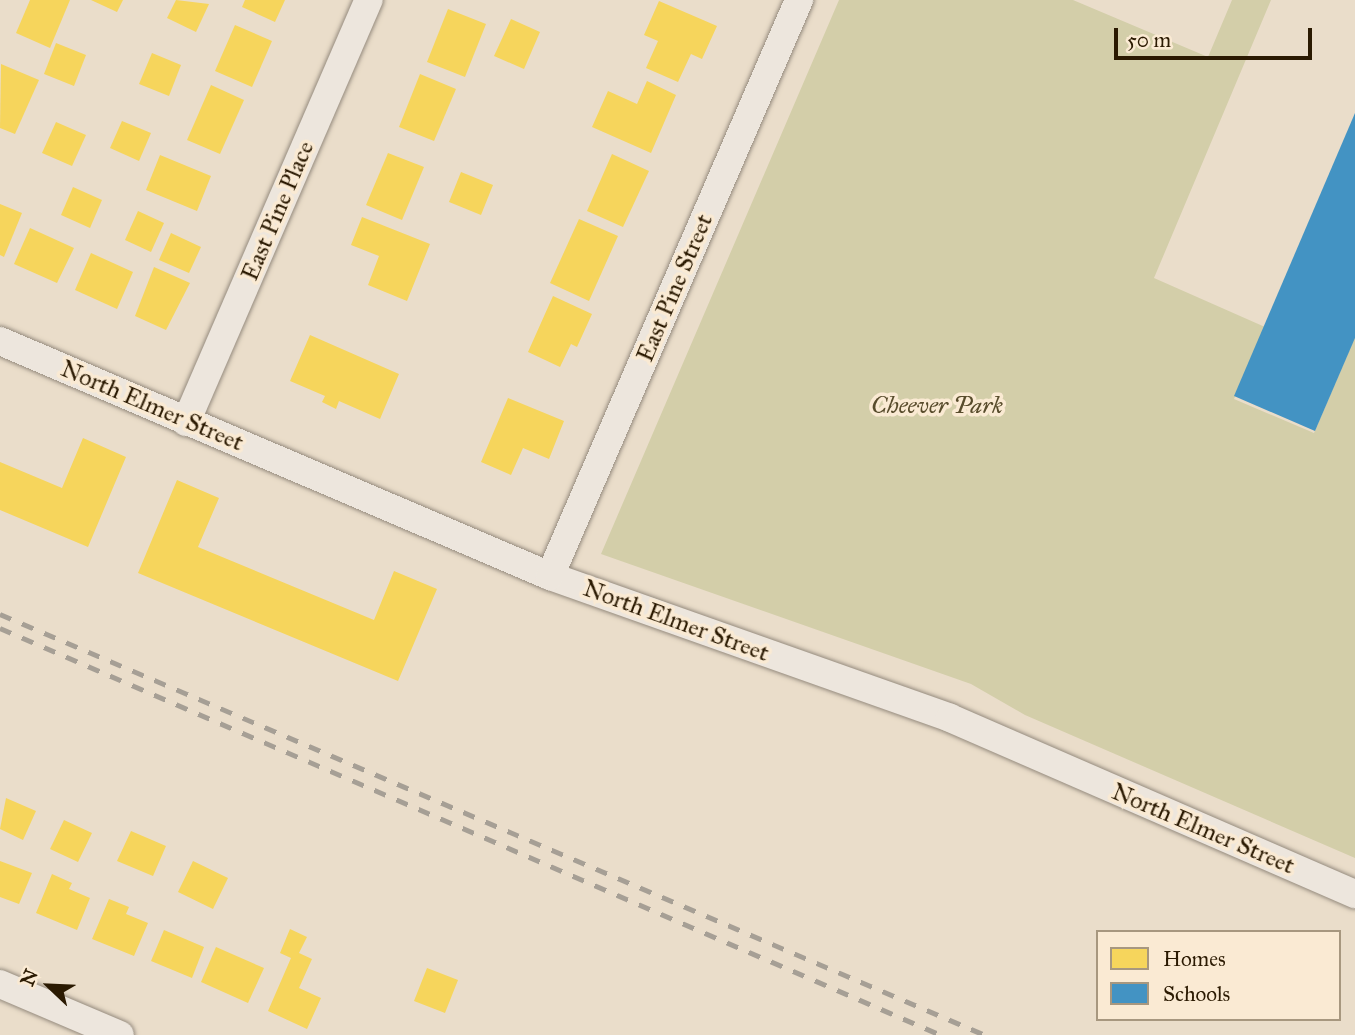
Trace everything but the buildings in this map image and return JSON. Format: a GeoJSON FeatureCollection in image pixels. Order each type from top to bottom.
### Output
{"type":"FeatureCollection","features":[{"type":"Feature","properties":{"kind":"street","name":"East Pine Place"},"geometry":{"type":"LineString","coordinates":[[186,422],[369,0]]}},
{"type":"Feature","properties":{"kind":"street","name":"East Pine Street"},"geometry":{"type":"LineString","coordinates":[[550,576],[799,0]]}},
{"type":"Feature","properties":{"kind":"street","name":"North Elmer Street"},"geometry":{"type":"LineString","coordinates":[[0,341],[550,576],[950,718],[1355,894]]}},
{"type":"Feature","properties":{"kind":"street"},"geometry":{"type":"LineString","coordinates":[[0,984],[120,1035]]}},
{"type":"Feature","properties":{"kind":"green space","name":"Cheever Park"},"geometry":{"type":"Polygon","coordinates":[[[839,0],[1073,0],[1208,57],[1232,0],[1271,0],[1154,278],[1265,327],[1234,399],[1314,433],[1355,337],[1355,858],[1025,715],[971,684],[601,554],[839,0]]]}},
{"type":"Feature","properties":{"kind":"railway"},"geometry":{"type":"LineString","coordinates":[[0,614],[985,1035]]}},
{"type":"Feature","properties":{"kind":"railway"},"geometry":{"type":"LineString","coordinates":[[0,628],[941,1035]]}}]}
